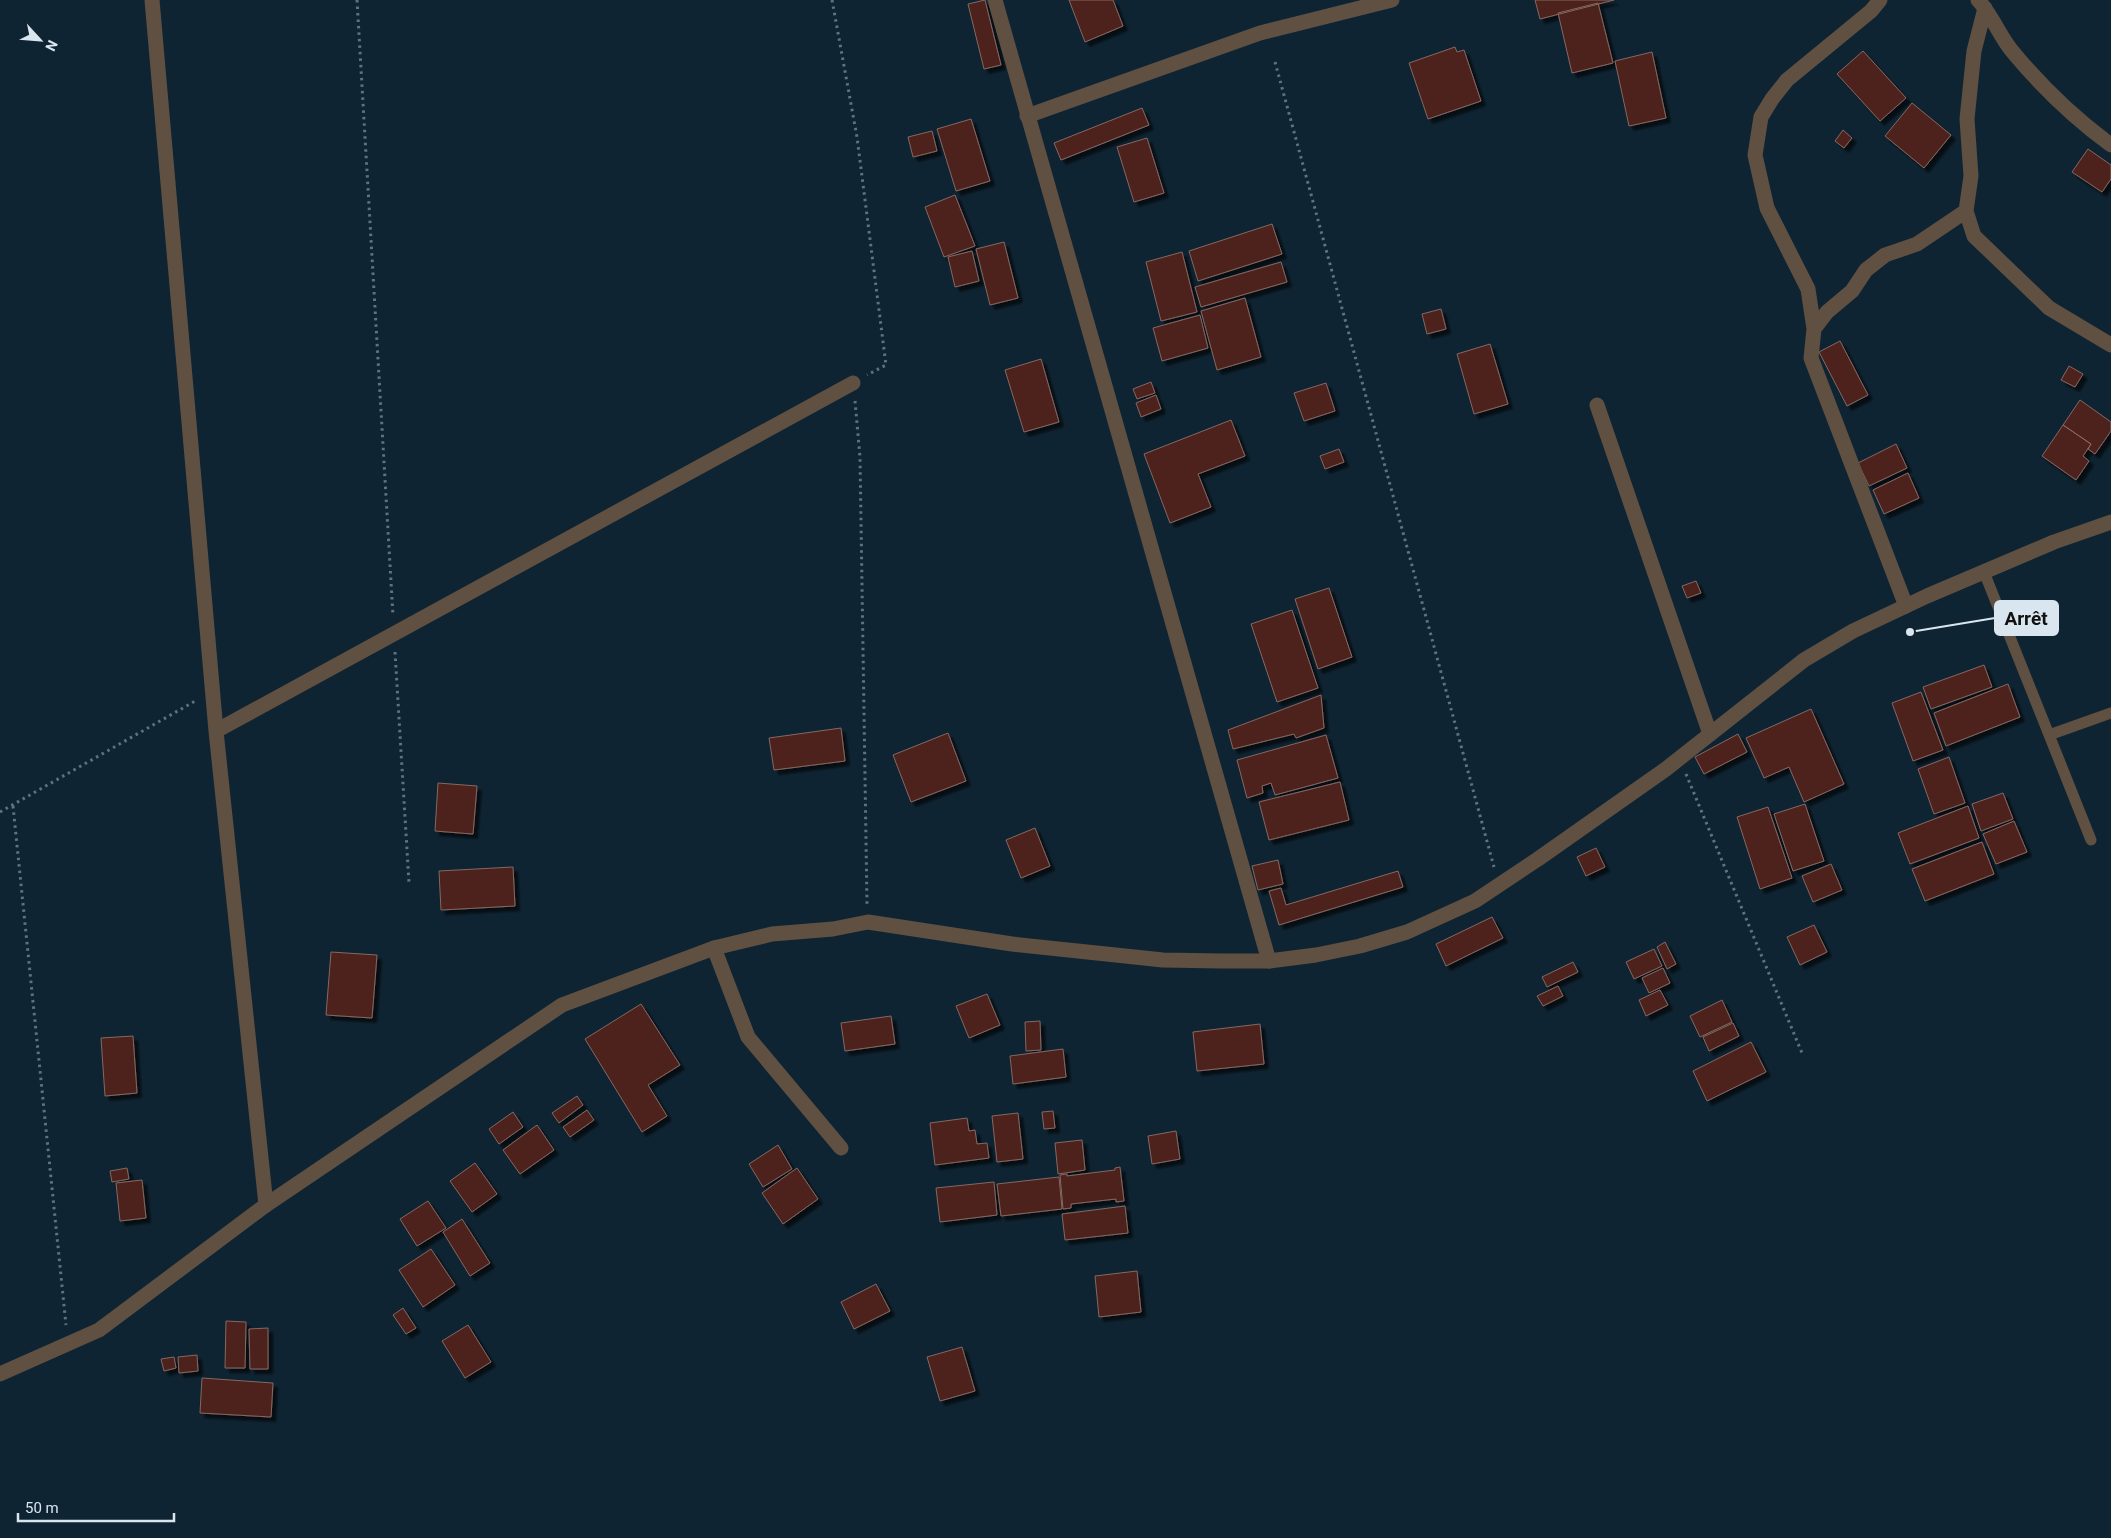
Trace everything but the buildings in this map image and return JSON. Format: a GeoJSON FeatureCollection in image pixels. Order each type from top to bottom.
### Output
{"type":"FeatureCollection","features":[{"type":"Feature","properties":{"kind":"street"},"geometry":{"type":"LineString","coordinates":[[152,0],[216,731],[266,1205]]}},
{"type":"Feature","properties":{"kind":"street"},"geometry":{"type":"LineString","coordinates":[[995,0],[1269,961]]}},
{"type":"Feature","properties":{"kind":"street"},"geometry":{"type":"LineString","coordinates":[[1027,116],[1260,33],[1392,0]]}},
{"type":"Feature","properties":{"kind":"street"},"geometry":{"type":"LineString","coordinates":[[1880,0],[1871,12],[1787,80],[1761,117],[1755,155],[1767,208],[1808,289],[1814,329],[1811,358],[1906,606]]}},
{"type":"Feature","properties":{"kind":"street"},"geometry":{"type":"LineString","coordinates":[[1982,4],[2011,49],[2052,94],[2085,126],[2111,145]]}},
{"type":"Feature","properties":{"kind":"street"},"geometry":{"type":"LineString","coordinates":[[1982,4],[1974,51],[1967,119],[1971,176],[1966,211],[1974,236],[2049,308],[2111,346]]}},
{"type":"Feature","properties":{"kind":"street"},"geometry":{"type":"LineString","coordinates":[[1814,329],[1827,312],[1852,291],[1866,270],[1884,255],[1917,244],[1966,211]]}},
{"type":"Feature","properties":{"kind":"street"},"geometry":{"type":"LineString","coordinates":[[216,731],[853,384]]}},
{"type":"Feature","properties":{"kind":"street"},"geometry":{"type":"LineString","coordinates":[[1597,405],[1710,734]]}},
{"type":"Feature","properties":{"kind":"street"},"geometry":{"type":"LineString","coordinates":[[0,1374],[99,1330],[266,1205],[562,1005],[714,948],[772,934],[833,929],[868,922],[1012,944],[1163,960],[1269,961],[1316,955],[1360,946],[1407,932],[1475,900],[1498,885],[1679,759],[1804,660],[1853,631],[2054,542],[2111,522]]}},
{"type":"Feature","properties":{"kind":"street"},"geometry":{"type":"LineString","coordinates":[[714,948],[748,1037],[841,1148]]}},
{"type":"Feature","properties":{"kind":"lane"},"geometry":{"type":"LineString","coordinates":[[1984,572],[2091,840]]}},
{"type":"Feature","properties":{"kind":"lane"},"geometry":{"type":"LineString","coordinates":[[2049,735],[2111,713]]}},
{"type":"Feature","properties":{"kind":"path"},"geometry":{"type":"LineString","coordinates":[[357,0],[409,884]]}},
{"type":"Feature","properties":{"kind":"path"},"geometry":{"type":"LineString","coordinates":[[832,0],[857,137],[886,365],[853,384],[860,457],[868,922]]}},
{"type":"Feature","properties":{"kind":"path"},"geometry":{"type":"LineString","coordinates":[[1275,62],[1498,885]]}},
{"type":"Feature","properties":{"kind":"path"},"geometry":{"type":"LineString","coordinates":[[0,812],[213,690]]}},
{"type":"Feature","properties":{"kind":"path"},"geometry":{"type":"LineString","coordinates":[[1679,759],[1802,1053]]}},
{"type":"Feature","properties":{"kind":"path"},"geometry":{"type":"LineString","coordinates":[[13,806],[68,1344]]}},
{"type":"Feature","properties":{"kind":"place","name":"Arrêt"},"geometry":{"type":"Point","coordinates":[1910,632]}}]}
